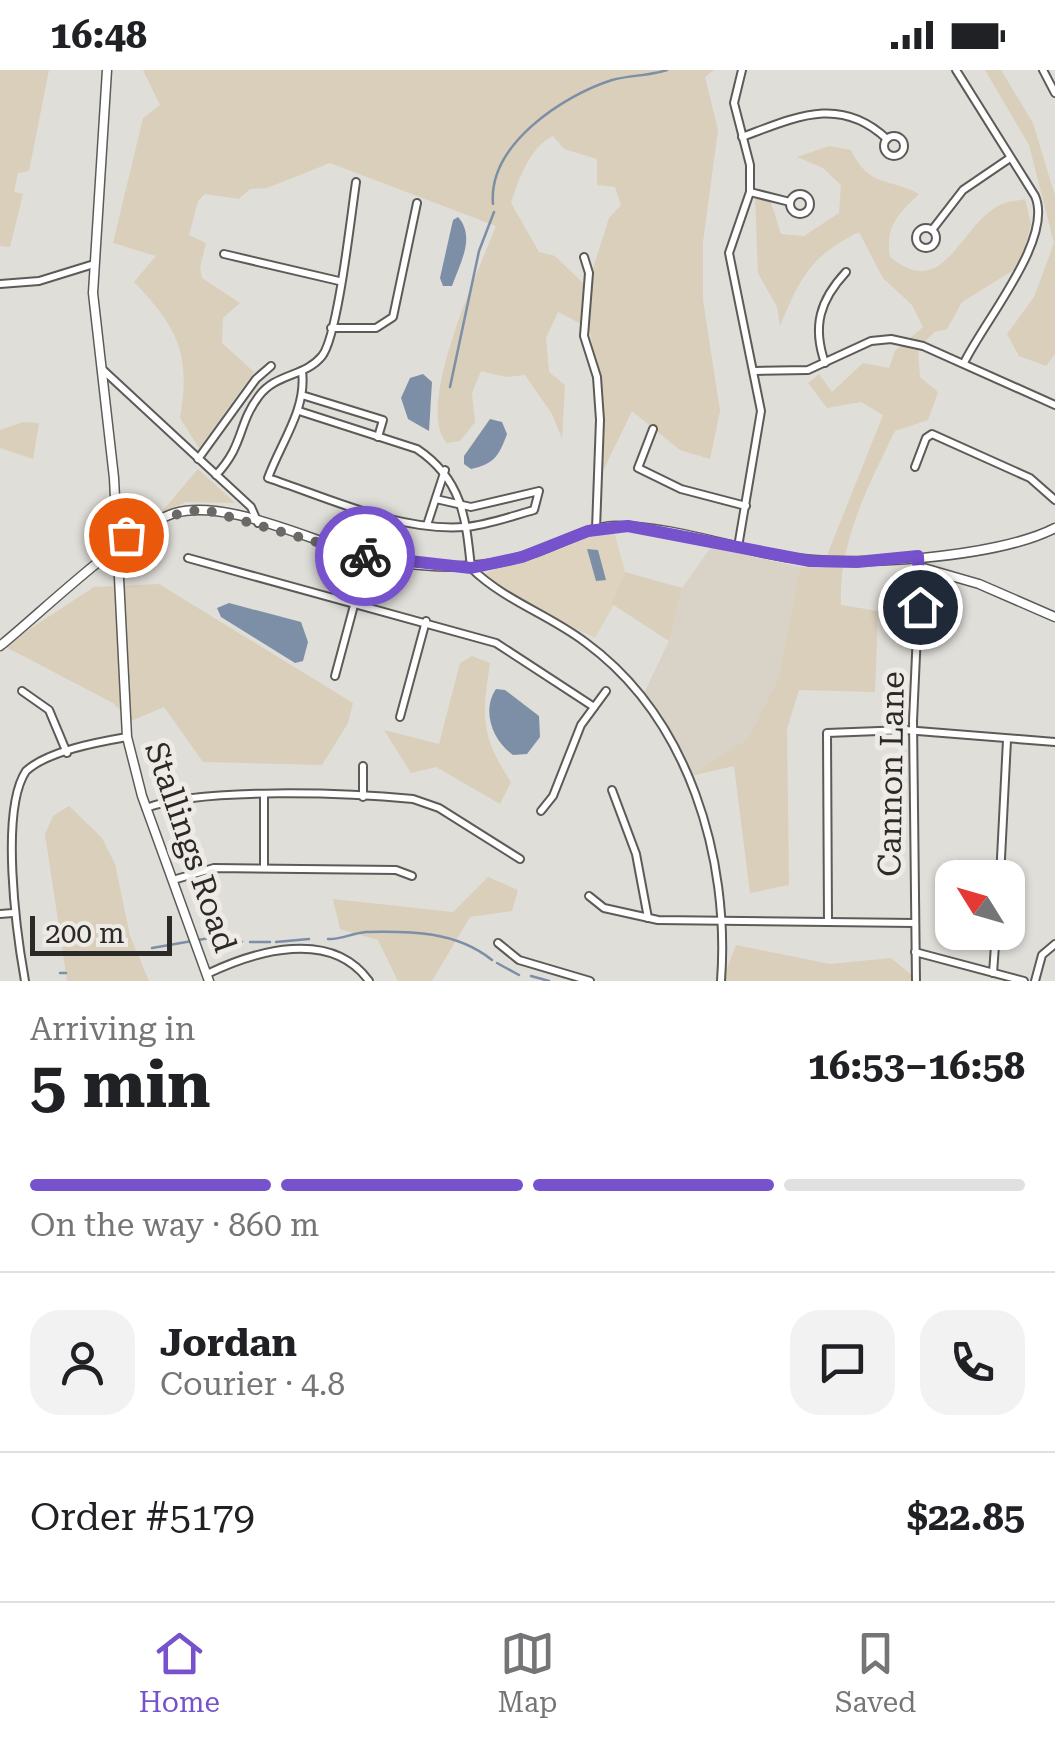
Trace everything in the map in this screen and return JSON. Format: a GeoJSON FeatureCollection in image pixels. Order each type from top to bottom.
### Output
{"type":"FeatureCollection","features":[{"type":"Feature","properties":{"kind":"street","name":"Stallings Road"},"geometry":{"type":"LineString","coordinates":[[107,70],[94,264],[116,528],[127,736],[146,808],[208,977]]}},
{"type":"Feature","properties":{"kind":"street"},"geometry":{"type":"LineString","coordinates":[[738,547],[760,425],[754,371],[729,253],[750,192],[750,165],[734,96],[742,70]]}},
{"type":"Feature","properties":{"kind":"street"},"geometry":{"type":"LineString","coordinates":[[956,70],[1037,199],[1040,225],[1028,256],[964,363]]}},
{"type":"Feature","properties":{"kind":"street"},"geometry":{"type":"LineString","coordinates":[[1043,70],[1055,94]]}},
{"type":"Feature","properties":{"kind":"street"},"geometry":{"type":"LineString","coordinates":[[742,137],[833,111],[860,118],[887,139]]}},
{"type":"Feature","properties":{"kind":"street"},"geometry":{"type":"LineString","coordinates":[[932,230],[963,190],[1010,158]]}},
{"type":"Feature","properties":{"kind":"street"},"geometry":{"type":"LineString","coordinates":[[216,476],[239,448],[250,410],[259,396],[276,379],[302,371],[321,358],[331,328],[356,182]]}},
{"type":"Feature","properties":{"kind":"street"},"geometry":{"type":"LineString","coordinates":[[750,192],[790,202]]}},
{"type":"Feature","properties":{"kind":"street"},"geometry":{"type":"LineString","coordinates":[[331,328],[376,328],[393,318],[417,203]]}},
{"type":"Feature","properties":{"kind":"street"},"geometry":{"type":"LineString","coordinates":[[224,254],[339,281]]}},
{"type":"Feature","properties":{"kind":"street"},"geometry":{"type":"LineString","coordinates":[[584,257],[589,274],[585,345],[597,377],[600,420],[596,529]]}},
{"type":"Feature","properties":{"kind":"street"},"geometry":{"type":"LineString","coordinates":[[0,284],[40,281],[94,264]]}},
{"type":"Feature","properties":{"kind":"street"},"geometry":{"type":"LineString","coordinates":[[826,363],[818,342],[818,319],[827,295],[846,272]]}},
{"type":"Feature","properties":{"kind":"street"},"geometry":{"type":"LineString","coordinates":[[754,371],[793,372],[886,338],[923,346],[1055,405]]}},
{"type":"Feature","properties":{"kind":"street"},"geometry":{"type":"LineString","coordinates":[[198,459],[256,380],[271,366]]}},
{"type":"Feature","properties":{"kind":"street"},"geometry":{"type":"LineString","coordinates":[[101,368],[256,513],[258,523]]}},
{"type":"Feature","properties":{"kind":"street"},"geometry":{"type":"LineString","coordinates":[[302,371],[305,396],[284,434],[268,478],[400,521],[467,527],[534,510],[539,490],[464,508],[436,499]]}},
{"type":"Feature","properties":{"kind":"street"},"geometry":{"type":"LineString","coordinates":[[305,396],[383,420],[378,436]]}},
{"type":"Feature","properties":{"kind":"street"},"geometry":{"type":"LineString","coordinates":[[299,411],[417,449],[445,470],[464,508],[471,568],[501,595],[586,642],[647,704],[672,744],[697,799],[714,859],[723,920],[721,981]]}},
{"type":"Feature","properties":{"kind":"street"},"geometry":{"type":"LineString","coordinates":[[653,430],[638,468],[681,489],[746,506]]}},
{"type":"Feature","properties":{"kind":"street"},"geometry":{"type":"LineString","coordinates":[[915,467],[926,438],[932,434],[1030,478],[1055,500]]}},
{"type":"Feature","properties":{"kind":"street"},"geometry":{"type":"LineString","coordinates":[[427,525],[445,470]]}},
{"type":"Feature","properties":{"kind":"street"},"geometry":{"type":"LineString","coordinates":[[0,646],[136,535],[161,518],[194,509],[227,512],[367,556],[471,568],[522,557],[596,529],[643,528],[830,562],[1016,544],[1055,528]]}},
{"type":"Feature","properties":{"kind":"street"},"geometry":{"type":"LineString","coordinates":[[116,528],[126,535],[136,535]]}},
{"type":"Feature","properties":{"kind":"street"},"geometry":{"type":"LineString","coordinates":[[335,676],[367,556]]}},
{"type":"Feature","properties":{"kind":"street"},"geometry":{"type":"LineString","coordinates":[[918,556],[920,567],[979,584],[1055,616]]}},
{"type":"Feature","properties":{"kind":"street"},"geometry":{"type":"LineString","coordinates":[[188,558],[426,622],[520,655],[594,706]]}},
{"type":"Feature","properties":{"kind":"street"},"geometry":{"type":"LineString","coordinates":[[96,567],[107,569],[117,579]]}},
{"type":"Feature","properties":{"kind":"street","name":"Cannon Lane"},"geometry":{"type":"LineString","coordinates":[[916,981],[914,733],[920,567]]}},
{"type":"Feature","properties":{"kind":"street"},"geometry":{"type":"LineString","coordinates":[[400,716],[426,622]]}},
{"type":"Feature","properties":{"kind":"street"},"geometry":{"type":"LineString","coordinates":[[22,691],[49,710],[67,754]]}},
{"type":"Feature","properties":{"kind":"street"},"geometry":{"type":"LineString","coordinates":[[541,811],[594,706],[606,691]]}},
{"type":"Feature","properties":{"kind":"street"},"geometry":{"type":"LineString","coordinates":[[828,922],[827,733],[914,733],[1055,742]]}},
{"type":"Feature","properties":{"kind":"street"},"geometry":{"type":"LineString","coordinates":[[25,981],[3,830],[10,797],[22,776],[38,763],[127,736]]}},
{"type":"Feature","properties":{"kind":"street"},"geometry":{"type":"LineString","coordinates":[[1001,860],[1007,740]]}},
{"type":"Feature","properties":{"kind":"street"},"geometry":{"type":"LineString","coordinates":[[363,766],[363,797]]}},
{"type":"Feature","properties":{"kind":"street"},"geometry":{"type":"LineString","coordinates":[[612,790],[636,854],[648,918]]}},
{"type":"Feature","properties":{"kind":"street"},"geometry":{"type":"LineString","coordinates":[[146,808],[188,796],[363,797],[429,803],[520,859]]}},
{"type":"Feature","properties":{"kind":"street"},"geometry":{"type":"LineString","coordinates":[[264,796],[264,868]]}},
{"type":"Feature","properties":{"kind":"street"},"geometry":{"type":"LineString","coordinates":[[173,880],[214,868],[396,870],[412,876]]}},
{"type":"Feature","properties":{"kind":"street"},"geometry":{"type":"LineString","coordinates":[[589,896],[604,908],[648,918],[914,924]]}},
{"type":"Feature","properties":{"kind":"street"},"geometry":{"type":"LineString","coordinates":[[0,914],[14,913]]}},
{"type":"Feature","properties":{"kind":"street"},"geometry":{"type":"LineString","coordinates":[[498,943],[518,960],[590,981]]}},
{"type":"Feature","properties":{"kind":"street"},"geometry":{"type":"LineString","coordinates":[[1035,981],[1042,955],[1055,944]]}},
{"type":"Feature","properties":{"kind":"street"},"geometry":{"type":"LineString","coordinates":[[208,977],[253,953],[318,950],[344,959],[369,981]]}},
{"type":"Feature","properties":{"kind":"street"},"geometry":{"type":"LineString","coordinates":[[993,973],[995,950]]}},
{"type":"Feature","properties":{"kind":"street"},"geometry":{"type":"LineString","coordinates":[[915,952],[1024,981]]}},
{"type":"Feature","properties":{"kind":"shaded area"},"geometry":{"type":"Polygon","coordinates":[[[0,70],[49,70],[29,171],[18,173],[14,192],[23,194],[10,247],[0,246],[0,70]]]}},
{"type":"Feature","properties":{"kind":"shaded area"},"geometry":{"type":"Polygon","coordinates":[[[143,70],[714,70],[705,77],[718,130],[703,242],[703,300],[720,411],[710,459],[680,450],[632,411],[601,475],[599,376],[589,328],[558,312],[546,338],[549,372],[565,385],[562,439],[552,414],[525,375],[506,377],[481,371],[472,393],[475,422],[460,441],[447,443],[439,425],[438,400],[444,370],[453,336],[496,226],[330,163],[267,188],[250,189],[239,199],[205,194],[198,201],[189,235],[206,243],[200,267],[202,278],[240,303],[223,318],[222,343],[254,372],[199,448],[180,418],[184,376],[178,343],[161,314],[134,282],[156,256],[113,243],[143,118],[160,105],[143,70]],[[553,136],[537,148],[511,203],[539,252],[555,256],[587,287],[609,218],[621,205],[615,187],[597,185],[597,159],[564,149],[553,136]]]}},
{"type":"Feature","properties":{"kind":"shaded area"},"geometry":{"type":"Polygon","coordinates":[[[985,70],[1001,70],[1033,123],[1055,196],[1055,354],[1046,366],[1019,356],[1007,334],[1034,297],[1054,243],[1029,145],[985,70]]]}},
{"type":"Feature","properties":{"kind":"shaded area"},"geometry":{"type":"Polygon","coordinates":[[[829,146],[851,150],[872,176],[919,194],[899,215],[889,237],[890,257],[909,269],[925,271],[939,265],[987,213],[1004,203],[1025,199],[1031,224],[1020,266],[962,302],[947,329],[934,332],[918,350],[920,377],[938,392],[928,420],[895,431],[857,515],[841,582],[841,605],[878,611],[875,692],[799,690],[787,729],[789,885],[750,893],[734,766],[690,776],[748,739],[779,678],[800,567],[822,568],[883,415],[861,402],[827,408],[808,383],[819,374],[832,392],[863,363],[889,368],[895,351],[923,327],[912,305],[883,278],[859,232],[829,250],[809,270],[780,326],[777,307],[758,273],[755,196],[770,199],[781,234],[804,236],[839,213],[841,185],[823,168],[797,157],[829,146]]]}},
{"type":"Feature","properties":{"kind":"shaded area"},"geometry":{"type":"Polygon","coordinates":[[[23,422],[39,423],[33,459],[0,448],[0,430],[23,422]]]}},
{"type":"Feature","properties":{"kind":"shaded area"},"geometry":{"type":"Polygon","coordinates":[[[198,469],[235,503],[186,502],[160,514],[198,469]]]}},
{"type":"Feature","properties":{"kind":"shaded area"},"geometry":{"type":"Polygon","coordinates":[[[596,523],[615,535],[625,572],[620,594],[595,638],[504,594],[485,574],[596,523]]]}},
{"type":"Feature","properties":{"kind":"shaded area"},"geometry":{"type":"Polygon","coordinates":[[[711,547],[800,567],[779,679],[748,740],[690,776],[644,693],[669,641],[682,588],[711,547]]]}},
{"type":"Feature","properties":{"kind":"shaded area"},"geometry":{"type":"Polygon","coordinates":[[[625,572],[682,588],[669,641],[612,604],[625,572]]]}},
{"type":"Feature","properties":{"kind":"shaded area"},"geometry":{"type":"Polygon","coordinates":[[[159,584],[353,703],[348,723],[322,765],[203,762],[164,707],[131,721],[113,703],[4,646],[94,587],[159,584]]]}},
{"type":"Feature","properties":{"kind":"shaded area"},"geometry":{"type":"Polygon","coordinates":[[[472,656],[490,663],[486,725],[494,751],[511,782],[500,804],[436,767],[411,773],[384,730],[439,744],[460,663],[472,656]]]}},
{"type":"Feature","properties":{"kind":"shaded area"},"geometry":{"type":"Polygon","coordinates":[[[69,806],[102,838],[115,864],[130,936],[149,981],[67,981],[45,834],[53,816],[69,806]]]}},
{"type":"Feature","properties":{"kind":"shaded area"},"geometry":{"type":"Polygon","coordinates":[[[488,877],[518,890],[512,911],[470,917],[432,981],[398,981],[378,940],[340,929],[333,899],[453,912],[488,877]]]}},
{"type":"Feature","properties":{"kind":"shaded area"},"geometry":{"type":"Polygon","coordinates":[[[736,945],[830,964],[891,958],[919,981],[722,981],[736,945]]]}},
{"type":"Feature","properties":{"kind":"water"},"geometry":{"type":"Polygon","coordinates":[[[458,217],[466,233],[465,250],[452,286],[443,286],[440,278],[453,220],[458,217]]]}},
{"type":"Feature","properties":{"kind":"water"},"geometry":{"type":"Polygon","coordinates":[[[423,374],[432,382],[429,431],[408,419],[401,398],[410,378],[423,374]]]}},
{"type":"Feature","properties":{"kind":"water"},"geometry":{"type":"Polygon","coordinates":[[[490,419],[502,422],[507,434],[495,458],[471,469],[464,464],[464,456],[490,419]]]}},
{"type":"Feature","properties":{"kind":"water"},"geometry":{"type":"Polygon","coordinates":[[[587,549],[598,550],[606,580],[596,581],[587,549]]]}},
{"type":"Feature","properties":{"kind":"water"},"geometry":{"type":"Polygon","coordinates":[[[229,603],[301,622],[308,642],[303,661],[295,663],[221,617],[217,608],[229,603]]]}},
{"type":"Feature","properties":{"kind":"water"},"geometry":{"type":"Polygon","coordinates":[[[496,689],[505,690],[539,716],[540,737],[527,754],[513,755],[495,734],[490,707],[496,689]]]}},
{"type":"Feature","properties":{"kind":"waterway"},"geometry":{"type":"LineString","coordinates":[[493,204],[502,162],[515,143],[551,111],[612,80],[667,70]]}},
{"type":"Feature","properties":{"kind":"waterway"},"geometry":{"type":"LineString","coordinates":[[450,387],[479,251],[494,212]]}},
{"type":"Feature","properties":{"kind":"waterway"},"geometry":{"type":"LineString","coordinates":[[328,939],[366,932],[432,935],[463,943],[492,960]]}},
{"type":"Feature","properties":{"kind":"waterway"},"geometry":{"type":"LineString","coordinates":[[152,948],[221,936],[242,942]]}},
{"type":"Feature","properties":{"kind":"waterway"},"geometry":{"type":"LineString","coordinates":[[276,942],[309,939]]}},
{"type":"Feature","properties":{"kind":"waterway"},"geometry":{"type":"LineString","coordinates":[[250,942],[270,942]]}},
{"type":"Feature","properties":{"kind":"waterway"},"geometry":{"type":"LineString","coordinates":[[497,963],[519,975]]}},
{"type":"Feature","properties":{"kind":"waterway"},"geometry":{"type":"LineString","coordinates":[[60,973],[66,973]]}},
{"type":"Feature","properties":{"kind":"waterway"},"geometry":{"type":"LineString","coordinates":[[531,976],[549,981]]}},
{"type":"Feature","properties":{"kind":"way so far"},"geometry":{"type":"LineString","coordinates":[[126,535],[116,528],[115,551],[161,518],[186,510],[211,510],[365,556]]}},
{"type":"Feature","properties":{"kind":"route"},"geometry":{"type":"LineString","coordinates":[[365,556],[471,568],[538,552],[588,531],[631,527],[674,532],[810,561],[857,562],[918,556],[920,607]]}}]}
